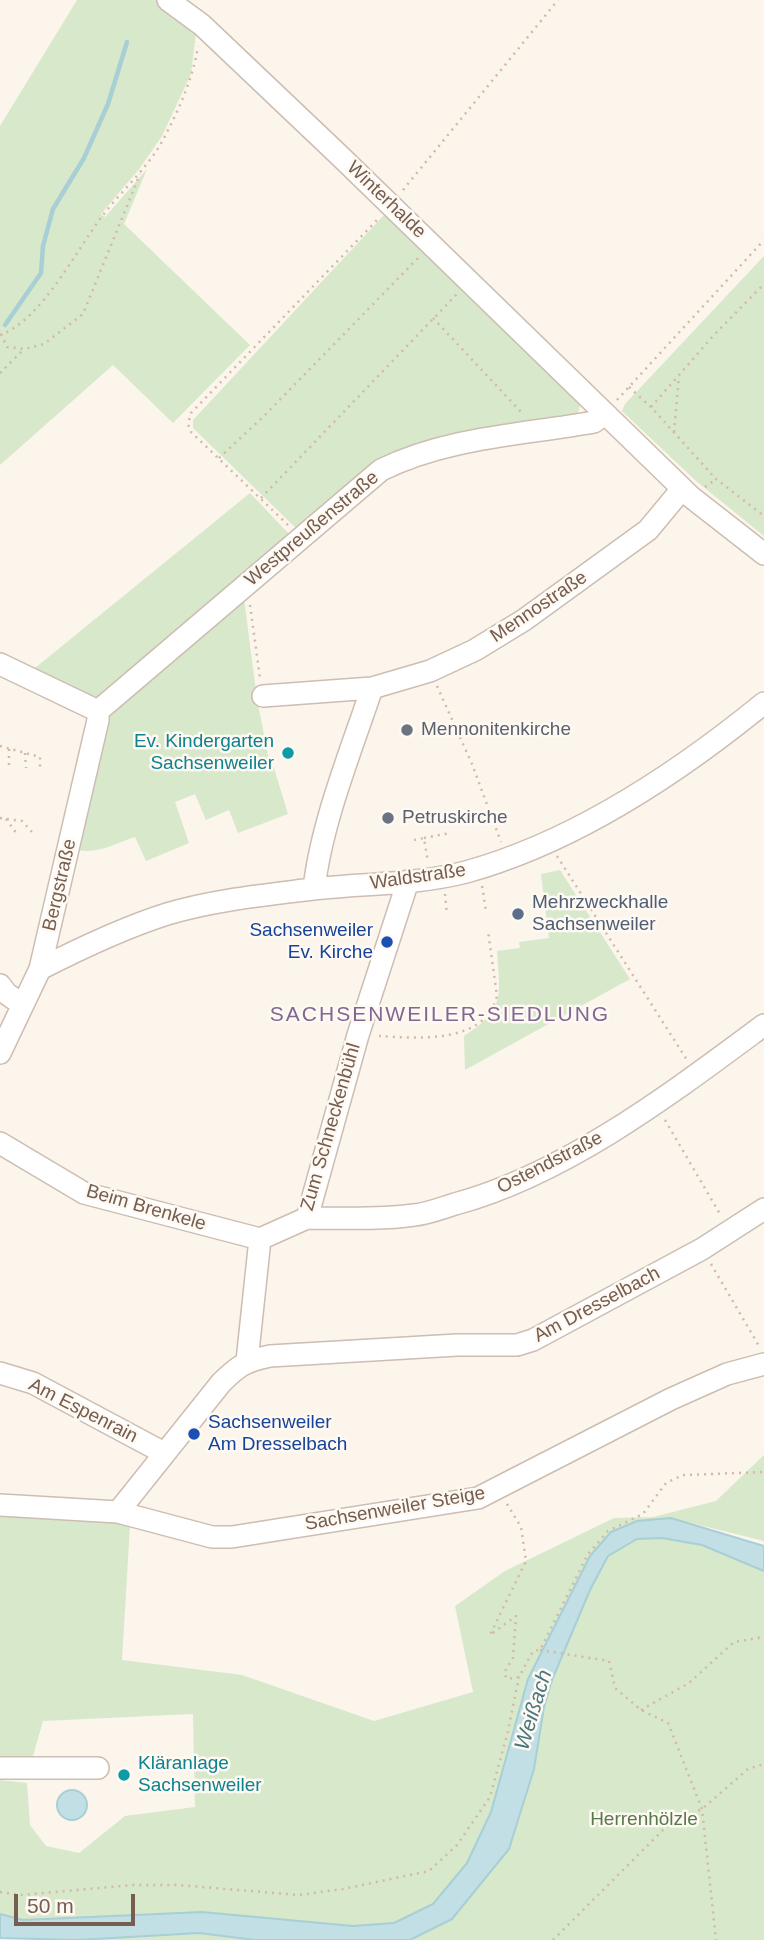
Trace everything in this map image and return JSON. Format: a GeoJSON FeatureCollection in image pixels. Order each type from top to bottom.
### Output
{"type":"FeatureCollection","features":[{"type":"Feature","properties":{"kind":"street","name":"Winterhalde"},"geometry":{"type":"LineString","coordinates":[[168,0],[202,25],[431,244],[601,411],[650,471],[682,489]]}},
{"type":"Feature","properties":{"kind":"street","name":"Westpreußenstraße"},"geometry":{"type":"LineString","coordinates":[[98,711],[366,481],[391,465],[455,443],[594,422],[601,411]]}},
{"type":"Feature","properties":{"kind":"street"},"geometry":{"type":"LineString","coordinates":[[682,489],[764,554]]}},
{"type":"Feature","properties":{"kind":"street","name":"Mennostraße"},"geometry":{"type":"LineString","coordinates":[[263,696],[372,688],[430,671],[475,650],[570,588],[648,530],[682,489]]}},
{"type":"Feature","properties":{"kind":"street"},"geometry":{"type":"LineString","coordinates":[[0,664],[98,711]]}},
{"type":"Feature","properties":{"kind":"street"},"geometry":{"type":"LineString","coordinates":[[314,889],[317,866],[333,828],[372,688]]}},
{"type":"Feature","properties":{"kind":"street","name":"Waldstraße"},"geometry":{"type":"LineString","coordinates":[[40,969],[77,950],[168,914],[216,903],[314,889],[408,881],[429,866],[480,867],[528,851],[660,780],[719,740],[764,703]]}},
{"type":"Feature","properties":{"kind":"street","name":"Bergstraße"},"geometry":{"type":"LineString","coordinates":[[0,1053],[40,969],[98,711]]}},
{"type":"Feature","properties":{"kind":"street","name":"Zum Schneckenbühl"},"geometry":{"type":"LineString","coordinates":[[260,1239],[307,1218],[358,1035],[408,881]]}},
{"type":"Feature","properties":{"kind":"street"},"geometry":{"type":"LineString","coordinates":[[0,985],[6,994],[23,1005]]}},
{"type":"Feature","properties":{"kind":"street","name":"Ostendstraße"},"geometry":{"type":"LineString","coordinates":[[307,1218],[415,1215],[479,1198],[547,1167],[613,1130],[764,1026]]}},
{"type":"Feature","properties":{"kind":"street","name":"Beim Brenkele"},"geometry":{"type":"LineString","coordinates":[[0,1143],[84,1192],[260,1239]]}},
{"type":"Feature","properties":{"kind":"street","name":"Am Dresselbach"},"geometry":{"type":"LineString","coordinates":[[247,1361],[271,1356],[457,1345],[517,1345],[548,1334],[702,1249],[764,1209]]}},
{"type":"Feature","properties":{"kind":"street"},"geometry":{"type":"LineString","coordinates":[[118,1512],[222,1383],[247,1361],[260,1239]]}},
{"type":"Feature","properties":{"kind":"street","name":"Sachsenweiler Steige"},"geometry":{"type":"LineString","coordinates":[[0,1505],[118,1512],[212,1537],[232,1537],[478,1498],[568,1450],[762,1356]]}},
{"type":"Feature","properties":{"kind":"street","name":"Am Espenrain"},"geometry":{"type":"LineString","coordinates":[[0,1373],[33,1383],[164,1453]]}},
{"type":"Feature","properties":{"kind":"street"},"geometry":{"type":"LineString","coordinates":[[0,1768],[97,1768]]}},
{"type":"Feature","properties":{"kind":"path"},"geometry":{"type":"LineString","coordinates":[[300,537],[191,432],[188,424],[191,413],[390,206],[558,0]]}},
{"type":"Feature","properties":{"kind":"path"},"geometry":{"type":"LineString","coordinates":[[141,171],[83,314],[44,344],[24,349],[6,347],[1,334],[11,331],[37,308],[100,219],[165,138],[193,75],[202,25]]}},
{"type":"Feature","properties":{"kind":"path"},"geometry":{"type":"LineString","coordinates":[[601,411],[629,387],[764,240]]}},
{"type":"Feature","properties":{"kind":"path"},"geometry":{"type":"LineString","coordinates":[[218,459],[264,416],[431,244]]}},
{"type":"Feature","properties":{"kind":"path"},"geometry":{"type":"LineString","coordinates":[[261,498],[468,281]]}},
{"type":"Feature","properties":{"kind":"path"},"geometry":{"type":"LineString","coordinates":[[651,407],[714,335],[764,284]]}},
{"type":"Feature","properties":{"kind":"path"},"geometry":{"type":"LineString","coordinates":[[433,318],[538,430]]}},
{"type":"Feature","properties":{"kind":"path"},"geometry":{"type":"LineString","coordinates":[[0,373],[24,349]]}},
{"type":"Feature","properties":{"kind":"path"},"geometry":{"type":"LineString","coordinates":[[674,432],[679,375]]}},
{"type":"Feature","properties":{"kind":"path"},"geometry":{"type":"LineString","coordinates":[[629,387],[716,478],[764,516]]}},
{"type":"Feature","properties":{"kind":"path"},"geometry":{"type":"LineString","coordinates":[[246,584],[263,696]]}},
{"type":"Feature","properties":{"kind":"path"},"geometry":{"type":"LineString","coordinates":[[430,671],[472,764],[503,847]]}},
{"type":"Feature","properties":{"kind":"path"},"geometry":{"type":"LineString","coordinates":[[0,746],[40,757],[40,771]]}},
{"type":"Feature","properties":{"kind":"path"},"geometry":{"type":"LineString","coordinates":[[9,749],[9,768]]}},
{"type":"Feature","properties":{"kind":"path"},"geometry":{"type":"LineString","coordinates":[[25,753],[26,768]]}},
{"type":"Feature","properties":{"kind":"path"},"geometry":{"type":"LineString","coordinates":[[0,818],[22,821],[32,832]]}},
{"type":"Feature","properties":{"kind":"path"},"geometry":{"type":"LineString","coordinates":[[6,818],[17,834]]}},
{"type":"Feature","properties":{"kind":"path"},"geometry":{"type":"LineString","coordinates":[[414,840],[450,833]]}},
{"type":"Feature","properties":{"kind":"path"},"geometry":{"type":"LineString","coordinates":[[424,838],[429,866]]}},
{"type":"Feature","properties":{"kind":"path"},"geometry":{"type":"LineString","coordinates":[[548,842],[689,1064]]}},
{"type":"Feature","properties":{"kind":"path"},"geometry":{"type":"LineString","coordinates":[[480,867],[486,912],[491,911]]}},
{"type":"Feature","properties":{"kind":"path"},"geometry":{"type":"LineString","coordinates":[[373,1035],[424,1039],[463,1032],[478,1022],[491,1008],[497,996],[488,931]]}},
{"type":"Feature","properties":{"kind":"path"},"geometry":{"type":"LineString","coordinates":[[655,1102],[718,1211]]}},
{"type":"Feature","properties":{"kind":"path"},"geometry":{"type":"LineString","coordinates":[[702,1249],[762,1356]]}},
{"type":"Feature","properties":{"kind":"path"},"geometry":{"type":"LineString","coordinates":[[540,1650],[588,1555],[608,1531],[643,1514],[666,1483],[683,1475],[764,1472]]}},
{"type":"Feature","properties":{"kind":"path"},"geometry":{"type":"LineString","coordinates":[[498,1489],[522,1527],[526,1560],[490,1635],[516,1616],[513,1658],[504,1673],[507,1679],[519,1677]]}},
{"type":"Feature","properties":{"kind":"path"},"geometry":{"type":"LineString","coordinates":[[641,1710],[689,1683],[734,1642],[764,1637]]}},
{"type":"Feature","properties":{"kind":"path"},"geometry":{"type":"LineString","coordinates":[[0,1892],[21,1895],[133,1885],[178,1885],[299,1895],[429,1871],[457,1845],[490,1797],[519,1677],[533,1651],[540,1650],[609,1661],[615,1688],[641,1710],[668,1723],[702,1809],[716,1940]]}},
{"type":"Feature","properties":{"kind":"path"},"geometry":{"type":"LineString","coordinates":[[553,1940],[666,1827],[702,1809],[748,1769],[764,1764]]}},
{"type":"Feature","properties":{"kind":"green space"},"geometry":{"type":"Polygon","coordinates":[[[77,0],[161,0],[196,33],[191,74],[162,136],[140,168],[101,214],[105,217],[147,169],[124,224],[250,345],[173,423],[113,365],[0,465],[0,126],[77,0]]]}},
{"type":"Feature","properties":{"kind":"green space"},"geometry":{"type":"Polygon","coordinates":[[[384,215],[495,314],[581,397],[579,410],[575,417],[401,457],[300,532],[193,428],[193,420],[384,215]]]}},
{"type":"Feature","properties":{"kind":"green space"},"geometry":{"type":"Polygon","coordinates":[[[764,256],[764,536],[696,481],[622,411],[625,404],[764,256]]]}},
{"type":"Feature","properties":{"kind":"green space"},"geometry":{"type":"Polygon","coordinates":[[[250,493],[290,535],[101,702],[35,668],[250,493]]]}},
{"type":"Feature","properties":{"kind":"green space"},"geometry":{"type":"Polygon","coordinates":[[[243,591],[257,699],[270,765],[273,765],[288,814],[238,833],[229,810],[206,820],[195,794],[175,802],[189,843],[146,861],[135,837],[99,849],[76,850],[106,713],[243,591]]]}},
{"type":"Feature","properties":{"kind":"green space"},"geometry":{"type":"Polygon","coordinates":[[[560,870],[630,979],[465,1070],[464,1036],[487,1018],[497,1000],[497,951],[520,948],[519,942],[549,938],[541,874],[560,870]]]}},
{"type":"Feature","properties":{"kind":"green space"},"geometry":{"type":"Polygon","coordinates":[[[764,1455],[764,1541],[671,1518],[637,1521],[611,1532],[590,1556],[570,1599],[508,1756],[491,1812],[467,1863],[434,1904],[394,1923],[352,1926],[202,1912],[23,1920],[0,1914],[0,1780],[27,1783],[30,1825],[46,1846],[79,1853],[125,1816],[195,1807],[193,1714],[43,1721],[31,1763],[0,1761],[0,1512],[76,1517],[130,1525],[122,1660],[242,1675],[374,1721],[473,1692],[455,1606],[505,1571],[614,1518],[653,1517],[716,1501],[764,1455]]]}},
{"type":"Feature","properties":{"kind":"green space","name":"Herrenhölzle"},"geometry":{"type":"Polygon","coordinates":[[[662,1538],[702,1545],[764,1571],[764,1940],[410,1940],[452,1919],[509,1849],[534,1769],[544,1707],[552,1680],[590,1590],[608,1556],[637,1539],[662,1538]]]}},
{"type":"Feature","properties":{"kind":"green space"},"geometry":{"type":"Polygon","coordinates":[[[199,1933],[255,1940],[77,1940],[199,1933]]]}},
{"type":"Feature","properties":{"kind":"water","name":"Weißach"},"geometry":{"type":"Polygon","coordinates":[[[671,1518],[764,1546],[764,1571],[702,1545],[662,1538],[637,1539],[608,1556],[590,1590],[552,1680],[544,1707],[534,1769],[509,1849],[452,1919],[410,1940],[255,1940],[199,1933],[77,1940],[0,1938],[0,1914],[23,1920],[202,1912],[353,1926],[394,1923],[433,1904],[467,1863],[491,1812],[528,1679],[590,1556],[611,1532],[637,1521],[671,1518]]]}},
{"type":"Feature","properties":{"kind":"water"},"geometry":{"type":"Polygon","coordinates":[[[72,1790],[82,1795],[87,1805],[82,1815],[72,1820],[62,1815],[57,1805],[62,1795],[72,1790]]]}},
{"type":"Feature","properties":{"kind":"waterway"},"geometry":{"type":"LineString","coordinates":[[5,325],[41,273],[43,246],[53,209],[84,158],[108,104],[127,42]]}},
{"type":"Feature","properties":{"kind":"place","name":"Mennonitenkirche"},"geometry":{"type":"Point","coordinates":[407,730]}},
{"type":"Feature","properties":{"kind":"place","name":"Ev. Kindergarten Sachsenweiler"},"geometry":{"type":"Point","coordinates":[288,753]}},
{"type":"Feature","properties":{"kind":"place","name":"Petruskirche"},"geometry":{"type":"Point","coordinates":[388,818]}},
{"type":"Feature","properties":{"kind":"place","name":"Mehrzweckhalle Sachsenweiler"},"geometry":{"type":"Point","coordinates":[518,914]}},
{"type":"Feature","properties":{"kind":"place","name":"Sachsenweiler Ev. Kirche"},"geometry":{"type":"Point","coordinates":[387,942]}},
{"type":"Feature","properties":{"kind":"place","name":"Sachsenweiler Am Dresselbach"},"geometry":{"type":"Point","coordinates":[194,1434]}},
{"type":"Feature","properties":{"kind":"place","name":"Kläranlage Sachsenweiler"},"geometry":{"type":"Point","coordinates":[124,1775]}},
{"type":"Feature","properties":{"kind":"district","name":"SACHSENWEILER-SIEDLUNG"},"geometry":{"type":"Point","coordinates":[440,1015]}}]}
